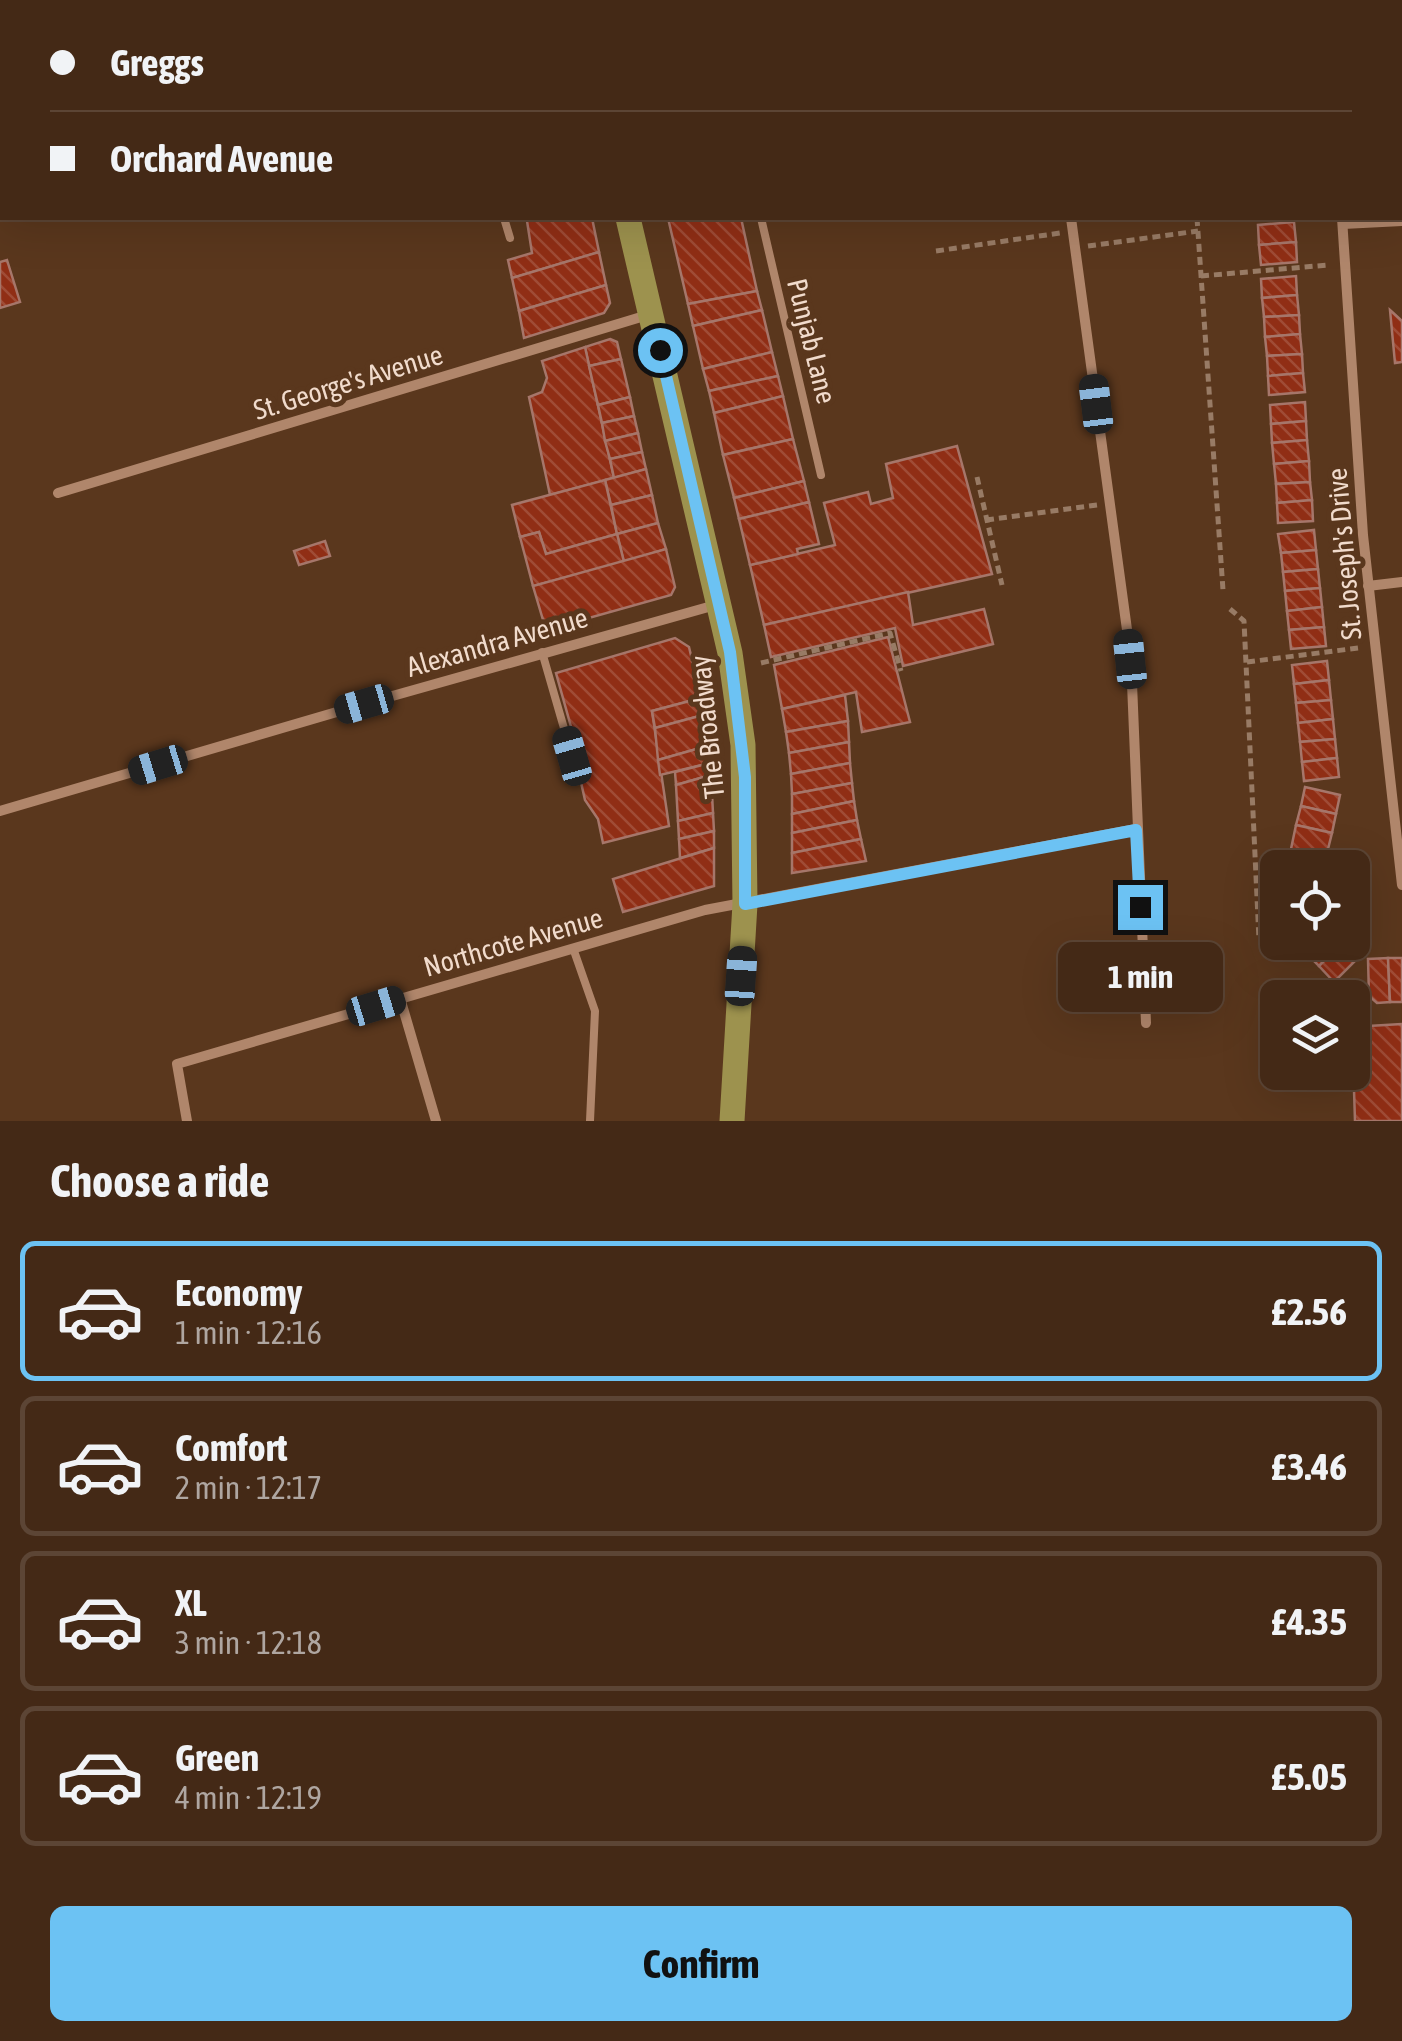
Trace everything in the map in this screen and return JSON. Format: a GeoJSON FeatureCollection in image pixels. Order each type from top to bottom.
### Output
{"type":"FeatureCollection","features":[{"type":"Feature","properties":{"kind":"main road","name":"The Broadway"},"geometry":{"type":"LineString","coordinates":[[628,220],[720,604],[743,745],[745,904],[732,1121]]}},
{"type":"Feature","properties":{"kind":"street"},"geometry":{"type":"LineString","coordinates":[[1071,220],[1130,659],[1146,1023]]}},
{"type":"Feature","properties":{"kind":"street"},"geometry":{"type":"LineString","coordinates":[[1342,221],[1402,221]]}},
{"type":"Feature","properties":{"kind":"street","name":"St. Joseph's Drive"},"geometry":{"type":"LineString","coordinates":[[1342,221],[1368,586],[1402,886]]}},
{"type":"Feature","properties":{"kind":"street","name":"St. George's Avenue"},"geometry":{"type":"LineString","coordinates":[[58,493],[651,314]]}},
{"type":"Feature","properties":{"kind":"street"},"geometry":{"type":"LineString","coordinates":[[1368,586],[1402,582]]}},
{"type":"Feature","properties":{"kind":"street","name":"Alexandra Avenue"},"geometry":{"type":"LineString","coordinates":[[0,811],[542,652],[720,604]]}},
{"type":"Feature","properties":{"kind":"street","name":"Northcote Avenue"},"geometry":{"type":"LineString","coordinates":[[187,1121],[177,1064],[705,910],[1136,830]]}},
{"type":"Feature","properties":{"kind":"street"},"geometry":{"type":"LineString","coordinates":[[400,998],[436,1121]]}},
{"type":"Feature","properties":{"kind":"lane"},"geometry":{"type":"LineString","coordinates":[[505,220],[510,238]]}},
{"type":"Feature","properties":{"kind":"lane","name":"Punjab Lane"},"geometry":{"type":"LineString","coordinates":[[761,220],[821,475]]}},
{"type":"Feature","properties":{"kind":"lane"},"geometry":{"type":"LineString","coordinates":[[542,652],[572,756],[572,779]]}},
{"type":"Feature","properties":{"kind":"lane"},"geometry":{"type":"LineString","coordinates":[[573,948],[595,1011],[590,1121]]}},
{"type":"Feature","properties":{"kind":"path"},"geometry":{"type":"LineString","coordinates":[[1197,220],[1222,590]]}},
{"type":"Feature","properties":{"kind":"path"},"geometry":{"type":"LineString","coordinates":[[936,251],[1073,231]]}},
{"type":"Feature","properties":{"kind":"path"},"geometry":{"type":"LineString","coordinates":[[1075,248],[1198,231]]}},
{"type":"Feature","properties":{"kind":"path"},"geometry":{"type":"LineString","coordinates":[[1201,276],[1346,264]]}},
{"type":"Feature","properties":{"kind":"path"},"geometry":{"type":"LineString","coordinates":[[977,477],[1002,585]]}},
{"type":"Feature","properties":{"kind":"path"},"geometry":{"type":"LineString","coordinates":[[986,520],[1108,503]]}},
{"type":"Feature","properties":{"kind":"path"},"geometry":{"type":"LineString","coordinates":[[1230,609],[1244,621],[1259,940]]}},
{"type":"Feature","properties":{"kind":"path"},"geometry":{"type":"LineString","coordinates":[[761,663],[890,633],[900,671]]}},
{"type":"Feature","properties":{"kind":"path"},"geometry":{"type":"LineString","coordinates":[[1247,662],[1374,646]]}},
{"type":"Feature","properties":{"kind":"building"},"geometry":{"type":"Polygon","coordinates":[[[592,220],[599,252],[512,278],[508,260],[532,253],[527,221],[592,220]]]}},
{"type":"Feature","properties":{"kind":"building"},"geometry":{"type":"Polygon","coordinates":[[[668,220],[741,220],[757,291],[688,304],[668,220]]]}},
{"type":"Feature","properties":{"kind":"building"},"geometry":{"type":"Polygon","coordinates":[[[1294,222],[1296,242],[1259,245],[1258,225],[1294,222]]]}},
{"type":"Feature","properties":{"kind":"building"},"geometry":{"type":"Polygon","coordinates":[[[1296,242],[1297,262],[1261,265],[1259,245],[1296,242]]]}},
{"type":"Feature","properties":{"kind":"building"},"geometry":{"type":"Polygon","coordinates":[[[599,252],[606,285],[519,311],[512,278],[599,252]]]}},
{"type":"Feature","properties":{"kind":"building"},"geometry":{"type":"Polygon","coordinates":[[[7,260],[20,302],[0,308],[0,262],[7,260]]]}},
{"type":"Feature","properties":{"kind":"building"},"geometry":{"type":"Polygon","coordinates":[[[1296,276],[1297,295],[1262,298],[1261,279],[1296,276]]]}},
{"type":"Feature","properties":{"kind":"building"},"geometry":{"type":"Polygon","coordinates":[[[606,285],[610,303],[604,313],[524,338],[519,311],[606,285]]]}},
{"type":"Feature","properties":{"kind":"building"},"geometry":{"type":"Polygon","coordinates":[[[757,291],[762,310],[693,326],[688,304],[757,291]]]}},
{"type":"Feature","properties":{"kind":"building"},"geometry":{"type":"Polygon","coordinates":[[[1297,295],[1299,315],[1264,317],[1262,298],[1297,295]]]}},
{"type":"Feature","properties":{"kind":"building"},"geometry":{"type":"Polygon","coordinates":[[[762,310],[772,352],[703,369],[693,326],[762,310]]]}},
{"type":"Feature","properties":{"kind":"building"},"geometry":{"type":"Polygon","coordinates":[[[1390,310],[1402,321],[1402,362],[1395,363],[1390,310]]]}},
{"type":"Feature","properties":{"kind":"building"},"geometry":{"type":"Polygon","coordinates":[[[1299,315],[1300,334],[1265,337],[1264,317],[1299,315]]]}},
{"type":"Feature","properties":{"kind":"building"},"geometry":{"type":"Polygon","coordinates":[[[1300,334],[1302,354],[1267,356],[1265,337],[1300,334]]]}},
{"type":"Feature","properties":{"kind":"building"},"geometry":{"type":"Polygon","coordinates":[[[610,339],[617,342],[621,359],[589,366],[585,347],[610,339]]]}},
{"type":"Feature","properties":{"kind":"building"},"geometry":{"type":"Polygon","coordinates":[[[585,347],[614,478],[550,495],[529,397],[542,392],[547,378],[542,361],[585,347]]]}},
{"type":"Feature","properties":{"kind":"building"},"geometry":{"type":"Polygon","coordinates":[[[772,352],[778,376],[709,391],[703,369],[772,352]]]}},
{"type":"Feature","properties":{"kind":"building"},"geometry":{"type":"Polygon","coordinates":[[[1302,354],[1303,373],[1268,376],[1267,356],[1302,354]]]}},
{"type":"Feature","properties":{"kind":"building"},"geometry":{"type":"Polygon","coordinates":[[[621,359],[630,397],[598,405],[589,366],[621,359]]]}},
{"type":"Feature","properties":{"kind":"building"},"geometry":{"type":"Polygon","coordinates":[[[1303,373],[1305,392],[1269,395],[1268,376],[1303,373]]]}},
{"type":"Feature","properties":{"kind":"building"},"geometry":{"type":"Polygon","coordinates":[[[778,376],[783,396],[714,413],[709,391],[778,376]]]}},
{"type":"Feature","properties":{"kind":"building"},"geometry":{"type":"Polygon","coordinates":[[[783,396],[793,439],[723,455],[714,413],[783,396]]]}},
{"type":"Feature","properties":{"kind":"building"},"geometry":{"type":"Polygon","coordinates":[[[630,397],[634,416],[602,423],[598,405],[630,397]]]}},
{"type":"Feature","properties":{"kind":"building"},"geometry":{"type":"Polygon","coordinates":[[[1305,402],[1306,421],[1271,424],[1270,405],[1305,402]]]}},
{"type":"Feature","properties":{"kind":"building"},"geometry":{"type":"Polygon","coordinates":[[[634,416],[638,433],[605,441],[602,423],[634,416]]]}},
{"type":"Feature","properties":{"kind":"building"},"geometry":{"type":"Polygon","coordinates":[[[1306,421],[1307,440],[1272,443],[1271,424],[1306,421]]]}},
{"type":"Feature","properties":{"kind":"building"},"geometry":{"type":"Polygon","coordinates":[[[638,433],[642,452],[610,459],[605,441],[638,433]]]}},
{"type":"Feature","properties":{"kind":"building"},"geometry":{"type":"Polygon","coordinates":[[[793,439],[804,481],[734,498],[723,455],[793,439]]]}},
{"type":"Feature","properties":{"kind":"building"},"geometry":{"type":"Polygon","coordinates":[[[1307,440],[1309,461],[1274,464],[1272,443],[1307,440]]]}},
{"type":"Feature","properties":{"kind":"building"},"geometry":{"type":"Polygon","coordinates":[[[957,446],[992,574],[764,625],[750,565],[835,545],[824,503],[868,492],[871,504],[893,498],[886,464],[957,446]]]}},
{"type":"Feature","properties":{"kind":"building"},"geometry":{"type":"Polygon","coordinates":[[[642,452],[646,469],[614,478],[610,459],[642,452]]]}},
{"type":"Feature","properties":{"kind":"building"},"geometry":{"type":"Polygon","coordinates":[[[1309,461],[1310,482],[1276,484],[1274,464],[1309,461]]]}},
{"type":"Feature","properties":{"kind":"building"},"geometry":{"type":"Polygon","coordinates":[[[646,469],[652,495],[611,505],[605,480],[646,469]]]}},
{"type":"Feature","properties":{"kind":"building"},"geometry":{"type":"Polygon","coordinates":[[[605,480],[617,534],[546,554],[539,532],[520,537],[512,505],[605,480]]]}},
{"type":"Feature","properties":{"kind":"building"},"geometry":{"type":"Polygon","coordinates":[[[804,481],[809,502],[739,519],[734,498],[804,481]]]}},
{"type":"Feature","properties":{"kind":"building"},"geometry":{"type":"Polygon","coordinates":[[[1310,482],[1312,500],[1277,503],[1276,484],[1310,482]]]}},
{"type":"Feature","properties":{"kind":"building"},"geometry":{"type":"Polygon","coordinates":[[[652,495],[658,523],[617,534],[611,505],[652,495]]]}},
{"type":"Feature","properties":{"kind":"building"},"geometry":{"type":"Polygon","coordinates":[[[1312,500],[1313,521],[1278,523],[1277,503],[1312,500]]]}},
{"type":"Feature","properties":{"kind":"building"},"geometry":{"type":"Polygon","coordinates":[[[809,502],[819,544],[797,549],[798,554],[750,565],[739,519],[809,502]]]}},
{"type":"Feature","properties":{"kind":"building"},"geometry":{"type":"Polygon","coordinates":[[[658,523],[666,549],[624,562],[617,534],[658,523]]]}},
{"type":"Feature","properties":{"kind":"building"},"geometry":{"type":"Polygon","coordinates":[[[1314,530],[1316,550],[1281,553],[1278,534],[1314,530]]]}},
{"type":"Feature","properties":{"kind":"building"},"geometry":{"type":"Polygon","coordinates":[[[539,532],[546,554],[617,534],[624,562],[533,586],[520,537],[539,532]]]}},
{"type":"Feature","properties":{"kind":"building"},"geometry":{"type":"Polygon","coordinates":[[[325,541],[330,556],[299,565],[294,551],[325,541]]]}},
{"type":"Feature","properties":{"kind":"building"},"geometry":{"type":"Polygon","coordinates":[[[666,549],[675,587],[671,595],[546,630],[533,586],[666,549]]]}},
{"type":"Feature","properties":{"kind":"building"},"geometry":{"type":"Polygon","coordinates":[[[1316,550],[1318,569],[1283,572],[1281,553],[1316,550]]]}},
{"type":"Feature","properties":{"kind":"building"},"geometry":{"type":"Polygon","coordinates":[[[1318,569],[1320,588],[1285,591],[1283,572],[1318,569]]]}},
{"type":"Feature","properties":{"kind":"building"},"geometry":{"type":"Polygon","coordinates":[[[1320,588],[1322,607],[1287,611],[1285,591],[1320,588]]]}},
{"type":"Feature","properties":{"kind":"building"},"geometry":{"type":"Polygon","coordinates":[[[908,592],[913,625],[984,609],[993,644],[903,666],[895,628],[771,657],[764,625],[908,592]]]}},
{"type":"Feature","properties":{"kind":"building"},"geometry":{"type":"Polygon","coordinates":[[[1322,607],[1324,627],[1289,630],[1287,611],[1322,607]]]}},
{"type":"Feature","properties":{"kind":"building"},"geometry":{"type":"Polygon","coordinates":[[[1324,627],[1326,646],[1291,649],[1289,630],[1324,627]]]}},
{"type":"Feature","properties":{"kind":"building"},"geometry":{"type":"Polygon","coordinates":[[[888,637],[910,722],[862,732],[856,692],[782,709],[774,665],[888,637]]]}},
{"type":"Feature","properties":{"kind":"building"},"geometry":{"type":"Polygon","coordinates":[[[675,638],[689,647],[701,698],[652,711],[669,826],[603,843],[598,819],[585,800],[580,759],[556,673],[675,638]]]}},
{"type":"Feature","properties":{"kind":"building"},"geometry":{"type":"Polygon","coordinates":[[[1327,661],[1329,680],[1294,684],[1292,665],[1327,661]]]}},
{"type":"Feature","properties":{"kind":"building"},"geometry":{"type":"Polygon","coordinates":[[[1329,680],[1331,700],[1296,703],[1294,684],[1329,680]]]}},
{"type":"Feature","properties":{"kind":"building"},"geometry":{"type":"Polygon","coordinates":[[[845,695],[848,721],[786,732],[782,709],[845,695]]]}},
{"type":"Feature","properties":{"kind":"building"},"geometry":{"type":"Polygon","coordinates":[[[701,698],[703,715],[655,728],[652,711],[701,698]]]}},
{"type":"Feature","properties":{"kind":"building"},"geometry":{"type":"Polygon","coordinates":[[[1331,700],[1333,719],[1298,723],[1296,703],[1331,700]]]}},
{"type":"Feature","properties":{"kind":"building"},"geometry":{"type":"Polygon","coordinates":[[[703,715],[707,746],[658,760],[655,728],[703,715]]]}},
{"type":"Feature","properties":{"kind":"building"},"geometry":{"type":"Polygon","coordinates":[[[1333,719],[1335,739],[1300,742],[1298,723],[1333,719]]]}},
{"type":"Feature","properties":{"kind":"building"},"geometry":{"type":"Polygon","coordinates":[[[848,721],[849,742],[789,753],[786,732],[848,721]]]}},
{"type":"Feature","properties":{"kind":"building"},"geometry":{"type":"Polygon","coordinates":[[[1335,739],[1337,758],[1302,762],[1300,742],[1335,739]]]}},
{"type":"Feature","properties":{"kind":"building"},"geometry":{"type":"Polygon","coordinates":[[[849,742],[850,763],[791,774],[789,753],[849,742]]]}},
{"type":"Feature","properties":{"kind":"building"},"geometry":{"type":"Polygon","coordinates":[[[707,746],[710,763],[660,775],[658,760],[707,746]]]}},
{"type":"Feature","properties":{"kind":"building"},"geometry":{"type":"Polygon","coordinates":[[[1337,758],[1339,777],[1304,781],[1302,762],[1337,758]]]}},
{"type":"Feature","properties":{"kind":"building"},"geometry":{"type":"Polygon","coordinates":[[[710,763],[711,775],[676,785],[675,772],[710,763]]]}},
{"type":"Feature","properties":{"kind":"building"},"geometry":{"type":"Polygon","coordinates":[[[850,763],[852,783],[792,794],[791,774],[850,763]]]}},
{"type":"Feature","properties":{"kind":"building"},"geometry":{"type":"Polygon","coordinates":[[[711,775],[713,813],[678,821],[676,785],[711,775]]]}},
{"type":"Feature","properties":{"kind":"building"},"geometry":{"type":"Polygon","coordinates":[[[852,783],[854,801],[792,814],[792,794],[852,783]]]}},
{"type":"Feature","properties":{"kind":"building"},"geometry":{"type":"Polygon","coordinates":[[[1305,787],[1340,795],[1336,814],[1301,806],[1305,787]]]}},
{"type":"Feature","properties":{"kind":"building"},"geometry":{"type":"Polygon","coordinates":[[[854,801],[857,820],[792,833],[792,814],[854,801]]]}},
{"type":"Feature","properties":{"kind":"building"},"geometry":{"type":"Polygon","coordinates":[[[1301,806],[1336,814],[1332,833],[1296,825],[1301,806]]]}},
{"type":"Feature","properties":{"kind":"building"},"geometry":{"type":"Polygon","coordinates":[[[713,813],[714,831],[679,839],[678,821],[713,813]]]}},
{"type":"Feature","properties":{"kind":"building"},"geometry":{"type":"Polygon","coordinates":[[[857,820],[861,839],[792,853],[792,833],[857,820]]]}},
{"type":"Feature","properties":{"kind":"building"},"geometry":{"type":"Polygon","coordinates":[[[1296,825],[1332,833],[1328,850],[1291,849],[1296,825]]]}},
{"type":"Feature","properties":{"kind":"building"},"geometry":{"type":"Polygon","coordinates":[[[714,831],[714,848],[680,858],[679,839],[714,831]]]}},
{"type":"Feature","properties":{"kind":"building"},"geometry":{"type":"Polygon","coordinates":[[[861,839],[866,861],[792,873],[792,853],[861,839]]]}},
{"type":"Feature","properties":{"kind":"building"},"geometry":{"type":"Polygon","coordinates":[[[714,848],[714,886],[623,912],[613,879],[714,848]]]}},
{"type":"Feature","properties":{"kind":"building"},"geometry":{"type":"Polygon","coordinates":[[[1388,958],[1390,1002],[1377,1003],[1370,997],[1370,959],[1388,958]]]}},
{"type":"Feature","properties":{"kind":"building"},"geometry":{"type":"Polygon","coordinates":[[[1388,958],[1402,958],[1402,1002],[1390,1002],[1388,958]]]}},
{"type":"Feature","properties":{"kind":"building"},"geometry":{"type":"Polygon","coordinates":[[[1325,960],[1356,960],[1336,980],[1319,966],[1325,960]]]}},
{"type":"Feature","properties":{"kind":"building"},"geometry":{"type":"Polygon","coordinates":[[[1402,1024],[1402,1121],[1355,1121],[1354,1090],[1370,1090],[1370,1026],[1402,1024]]]}},
{"type":"Feature","properties":{"kind":"route"},"geometry":{"type":"LineString","coordinates":[[660,350],[730,652],[745,777],[745,904],[1136,830],[1140,907]]}}]}
